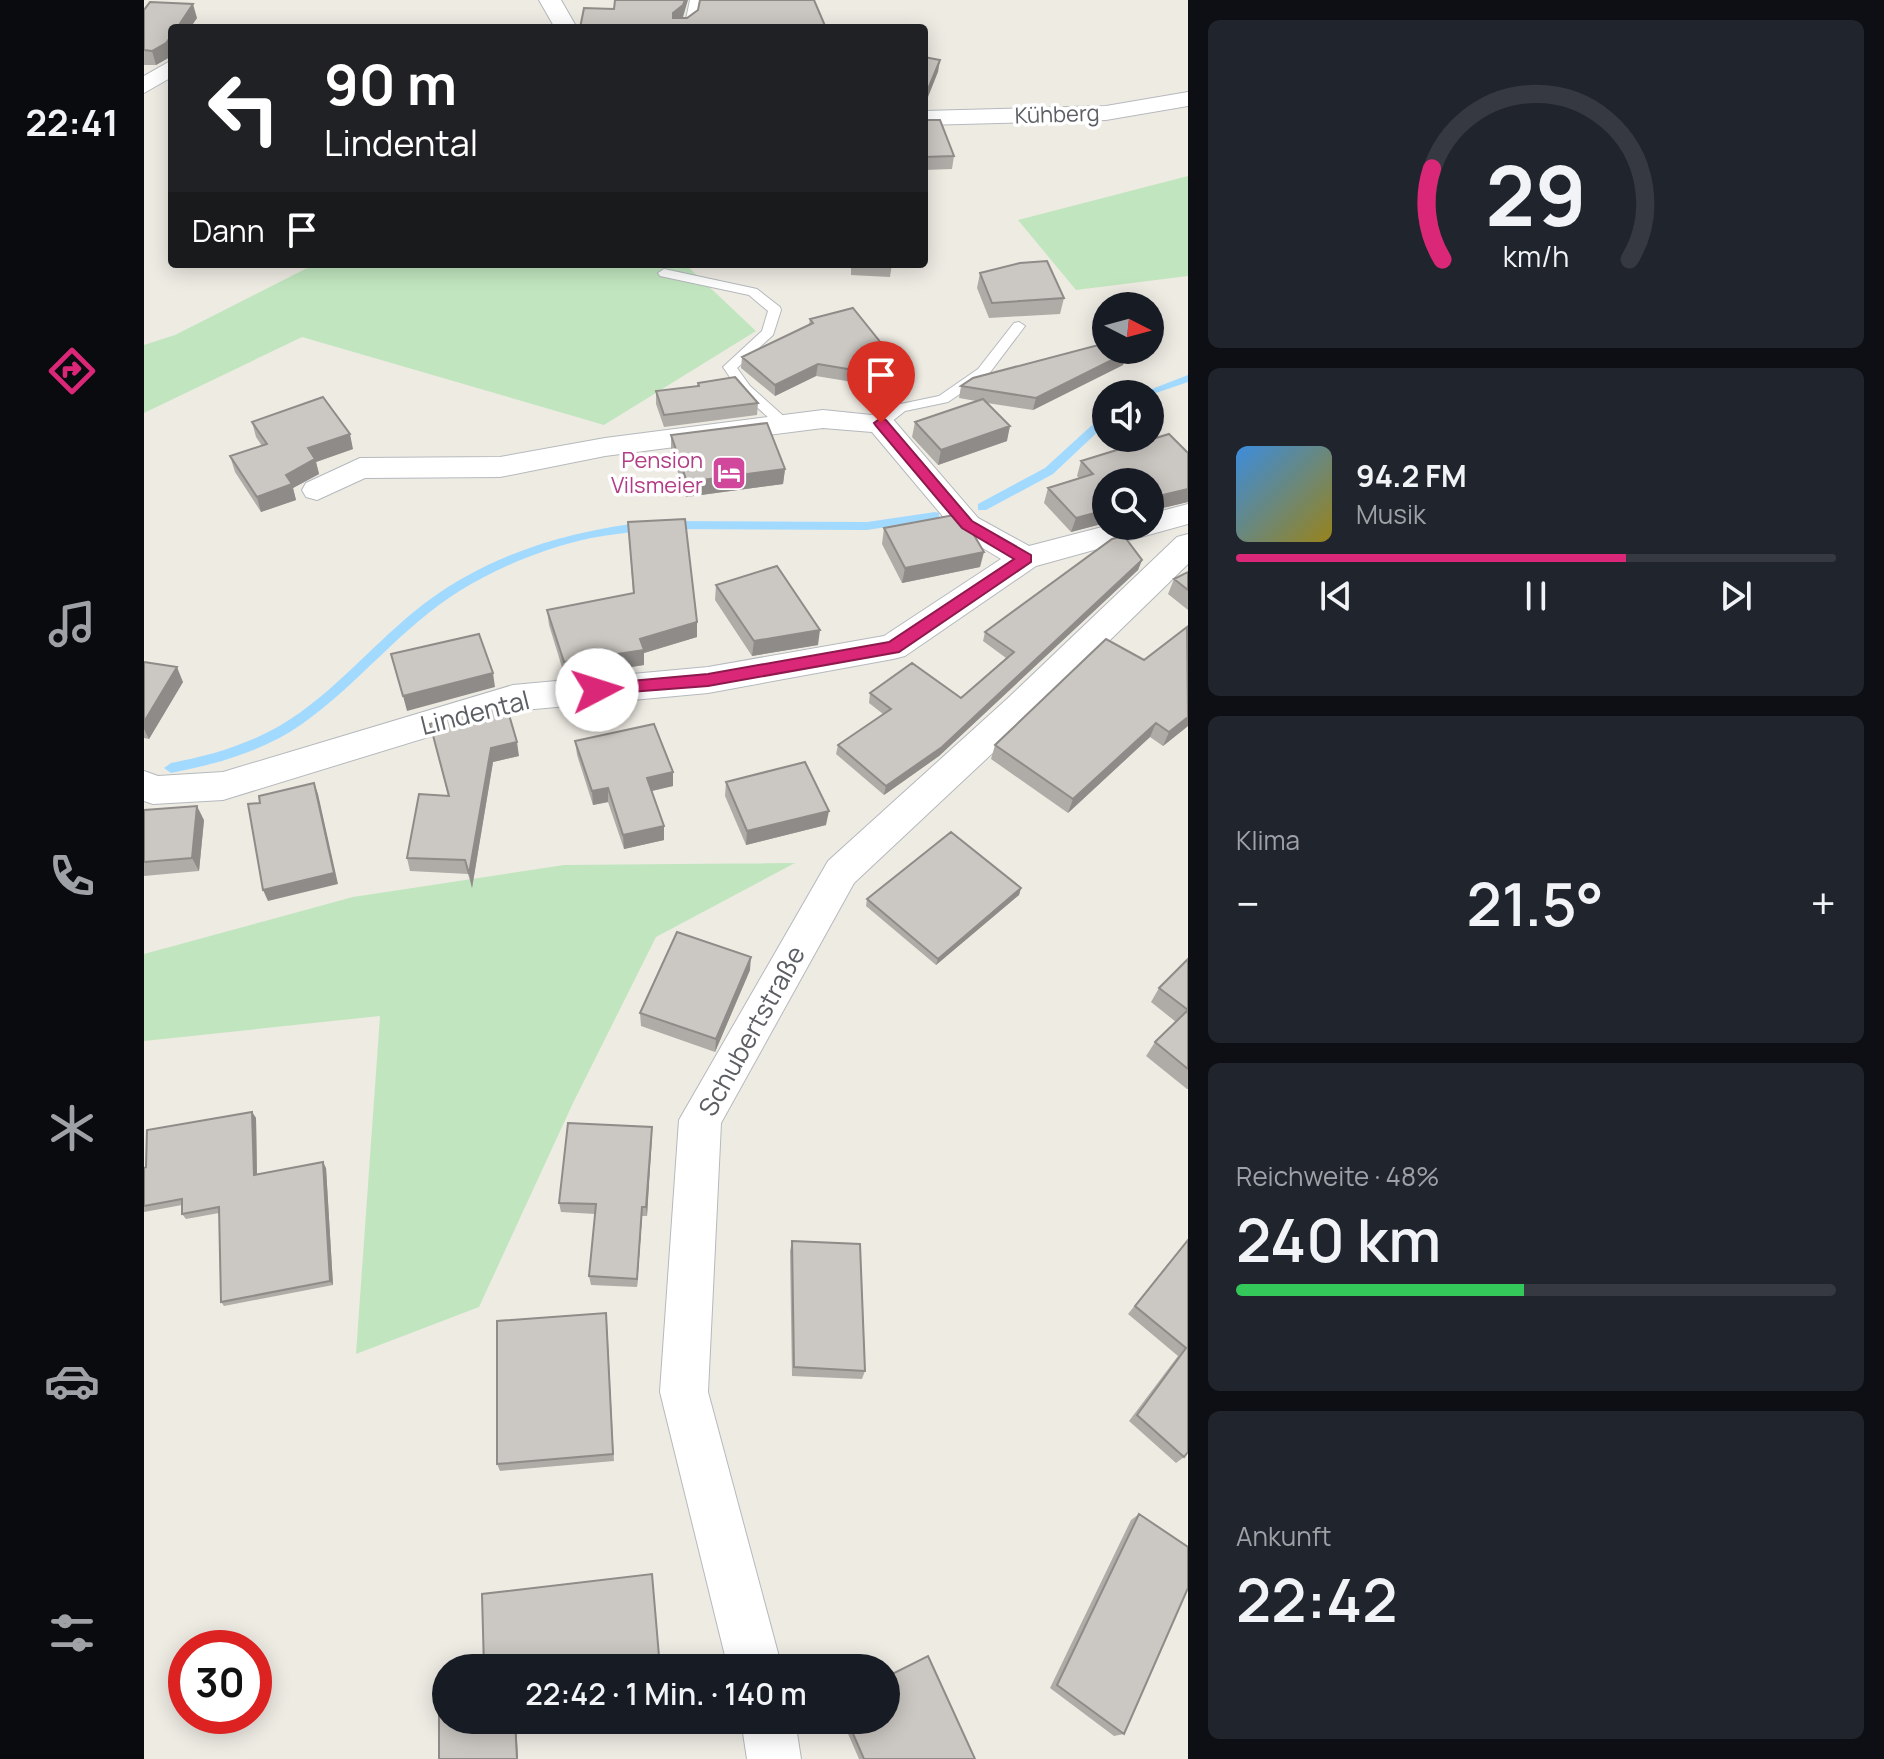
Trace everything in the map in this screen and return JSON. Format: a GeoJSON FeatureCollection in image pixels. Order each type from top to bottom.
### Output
{"type":"FeatureCollection","features":[{"type":"Feature","properties":{"kind":"street"},"geometry":{"type":"LineString","coordinates":[[550,0],[564,24]]}},
{"type":"Feature","properties":{"kind":"street"},"geometry":{"type":"LineString","coordinates":[[144,86],[168,70]]}},
{"type":"Feature","properties":{"kind":"street","name":"Kühberg"},"geometry":{"type":"LineString","coordinates":[[928,118],[1106,113],[1188,99]]}},
{"type":"Feature","properties":{"kind":"street"},"geometry":{"type":"LineString","coordinates":[[317,490],[360,468],[500,467],[605,447],[823,419],[881,423],[967,525],[1025,558]]}},
{"type":"Feature","properties":{"kind":"street","name":"Lindental"},"geometry":{"type":"LineString","coordinates":[[1164,520],[1188,514]]}},
{"type":"Feature","properties":{"kind":"street","name":"Lindental"},"geometry":{"type":"LineString","coordinates":[[144,785],[153,790],[223,786],[513,698],[708,680],[893,647],[1025,558],[1092,540]]}},
{"type":"Feature","properties":{"kind":"street","name":"Schubertstraße"},"geometry":{"type":"LineString","coordinates":[[751,1654],[684,1392],[700,1120],[841,872],[1019,708],[1188,545]]}},
{"type":"Feature","properties":{"kind":"street"},"geometry":{"type":"LineString","coordinates":[[770,1734],[774,1759]]}},
{"type":"Feature","properties":{"kind":"lane"},"geometry":{"type":"LineString","coordinates":[[686,24],[691,20],[695,0]]}},
{"type":"Feature","properties":{"kind":"lane"},"geometry":{"type":"LineString","coordinates":[[664,273],[753,292],[775,310],[768,332],[730,367],[745,389],[784,424]]}},
{"type":"Feature","properties":{"kind":"lane"},"geometry":{"type":"LineString","coordinates":[[881,423],[901,408],[943,399],[983,372],[1019,326]]}},
{"type":"Feature","properties":{"kind":"green space"},"geometry":{"type":"Polygon","coordinates":[[[1188,176],[1188,276],[1076,290],[1018,220],[1188,176]]]}},
{"type":"Feature","properties":{"kind":"green space"},"geometry":{"type":"Polygon","coordinates":[[[307,268],[689,268],[756,331],[604,425],[302,337],[144,413],[144,345],[175,335],[307,268]]]}},
{"type":"Feature","properties":{"kind":"green space"},"geometry":{"type":"Polygon","coordinates":[[[795,863],[656,937],[573,1103],[479,1307],[356,1354],[380,1016],[144,1041],[144,954],[353,897],[564,865],[795,863]]]}},
{"type":"Feature","properties":{"kind":"building"},"geometry":{"type":"Polygon","coordinates":[[[615,0],[685,0],[673,13],[673,18],[687,18],[698,10],[700,0],[814,0],[824,24],[581,24],[584,8],[614,9],[615,0]]]}},
{"type":"Feature","properties":{"kind":"building"},"geometry":{"type":"Polygon","coordinates":[[[150,2],[193,4],[180,24],[168,24],[168,40],[152,51],[144,50],[144,10],[150,2]]]}},
{"type":"Feature","properties":{"kind":"building"},"geometry":{"type":"Polygon","coordinates":[[[928,58],[940,60],[928,89],[928,58]]]}},
{"type":"Feature","properties":{"kind":"building"},"geometry":{"type":"Polygon","coordinates":[[[928,120],[940,120],[954,156],[928,157],[928,120]]]}},
{"type":"Feature","properties":{"kind":"building"},"geometry":{"type":"Polygon","coordinates":[[[1047,261],[1064,298],[992,303],[980,273],[1020,263],[1047,261]]]}},
{"type":"Feature","properties":{"kind":"building"},"geometry":{"type":"Polygon","coordinates":[[[853,308],[881,343],[872,373],[818,364],[775,385],[742,357],[813,323],[810,319],[853,308]]]}},
{"type":"Feature","properties":{"kind":"building"},"geometry":{"type":"Polygon","coordinates":[[[1092,347],[1092,364],[1104,364],[1036,398],[961,386],[973,378],[1092,347]]]}},
{"type":"Feature","properties":{"kind":"building"},"geometry":{"type":"Polygon","coordinates":[[[735,377],[758,403],[664,415],[656,391],[699,386],[698,383],[735,377]]]}},
{"type":"Feature","properties":{"kind":"building"},"geometry":{"type":"Polygon","coordinates":[[[323,397],[350,434],[308,448],[315,459],[286,475],[292,484],[257,497],[230,456],[267,444],[252,422],[323,397]]]}},
{"type":"Feature","properties":{"kind":"building"},"geometry":{"type":"Polygon","coordinates":[[[983,399],[1010,426],[941,450],[915,422],[983,399]]]}},
{"type":"Feature","properties":{"kind":"building","name":"Pension Vilsmeier"},"geometry":{"type":"Polygon","coordinates":[[[767,423],[785,469],[687,482],[671,435],[767,423]]]}},
{"type":"Feature","properties":{"kind":"building"},"geometry":{"type":"Polygon","coordinates":[[[1169,434],[1188,453],[1188,489],[1164,495],[1164,468],[1092,468],[1092,473],[1081,461],[1110,452],[1164,452],[1164,436],[1169,434]]]}},
{"type":"Feature","properties":{"kind":"building"},"geometry":{"type":"Polygon","coordinates":[[[1092,474],[1092,514],[1076,518],[1048,488],[1092,474]]]}},
{"type":"Feature","properties":{"kind":"building"},"geometry":{"type":"Polygon","coordinates":[[[954,515],[968,525],[984,552],[905,568],[884,528],[954,515]]]}},
{"type":"Feature","properties":{"kind":"building"},"geometry":{"type":"Polygon","coordinates":[[[685,519],[697,622],[640,639],[644,650],[564,662],[547,610],[634,593],[628,522],[685,519]]]}},
{"type":"Feature","properties":{"kind":"building"},"geometry":{"type":"Polygon","coordinates":[[[1111,540],[1127,540],[1142,560],[942,747],[886,786],[838,745],[891,709],[870,693],[912,663],[961,698],[1014,652],[985,632],[1111,540]]]}},
{"type":"Feature","properties":{"kind":"building"},"geometry":{"type":"Polygon","coordinates":[[[777,566],[820,630],[754,641],[716,585],[777,566]]]}},
{"type":"Feature","properties":{"kind":"building"},"geometry":{"type":"Polygon","coordinates":[[[1188,572],[1188,590],[1174,579],[1188,572]]]}},
{"type":"Feature","properties":{"kind":"building"},"geometry":{"type":"Polygon","coordinates":[[[1187,627],[1188,717],[1169,732],[1156,723],[1073,799],[995,745],[1106,639],[1144,660],[1187,627]]]}},
{"type":"Feature","properties":{"kind":"building"},"geometry":{"type":"Polygon","coordinates":[[[479,634],[493,673],[403,696],[391,654],[479,634]]]}},
{"type":"Feature","properties":{"kind":"building"},"geometry":{"type":"Polygon","coordinates":[[[144,662],[177,667],[144,722],[144,662]]]}},
{"type":"Feature","properties":{"kind":"building"},"geometry":{"type":"Polygon","coordinates":[[[505,701],[517,742],[491,748],[469,874],[465,860],[407,858],[419,794],[449,796],[430,724],[505,701]]]}},
{"type":"Feature","properties":{"kind":"building"},"geometry":{"type":"Polygon","coordinates":[[[654,724],[673,772],[647,778],[664,826],[623,835],[608,788],[592,791],[575,741],[654,724]]]}},
{"type":"Feature","properties":{"kind":"building"},"geometry":{"type":"Polygon","coordinates":[[[805,762],[829,811],[747,831],[726,782],[805,762]]]}},
{"type":"Feature","properties":{"kind":"building"},"geometry":{"type":"Polygon","coordinates":[[[314,783],[334,873],[263,890],[248,804],[260,803],[259,796],[314,783]]]}},
{"type":"Feature","properties":{"kind":"building"},"geometry":{"type":"Polygon","coordinates":[[[197,806],[192,858],[144,862],[144,810],[197,806]]]}},
{"type":"Feature","properties":{"kind":"building"},"geometry":{"type":"Polygon","coordinates":[[[951,832],[1021,888],[938,959],[867,899],[951,832]]]}},
{"type":"Feature","properties":{"kind":"building"},"geometry":{"type":"Polygon","coordinates":[[[677,932],[751,957],[716,1039],[640,1013],[677,932]]]}},
{"type":"Feature","properties":{"kind":"building"},"geometry":{"type":"Polygon","coordinates":[[[1188,959],[1188,1010],[1159,988],[1188,959]]]}},
{"type":"Feature","properties":{"kind":"building"},"geometry":{"type":"Polygon","coordinates":[[[1188,1010],[1188,1069],[1155,1042],[1188,1010]]]}},
{"type":"Feature","properties":{"kind":"building"},"geometry":{"type":"Polygon","coordinates":[[[252,1112],[254,1175],[323,1162],[330,1281],[221,1302],[219,1207],[182,1214],[182,1199],[144,1206],[147,1130],[252,1112]]]}},
{"type":"Feature","properties":{"kind":"building"},"geometry":{"type":"Polygon","coordinates":[[[568,1123],[652,1127],[637,1279],[589,1276],[596,1204],[559,1203],[568,1123]]]}},
{"type":"Feature","properties":{"kind":"building"},"geometry":{"type":"Polygon","coordinates":[[[1188,1240],[1188,1452],[1184,1457],[1137,1415],[1186,1348],[1135,1306],[1188,1240]]]}},
{"type":"Feature","properties":{"kind":"building"},"geometry":{"type":"Polygon","coordinates":[[[792,1241],[860,1244],[865,1371],[794,1367],[792,1241]]]}},
{"type":"Feature","properties":{"kind":"building"},"geometry":{"type":"Polygon","coordinates":[[[606,1313],[613,1454],[497,1464],[497,1321],[606,1313]]]}},
{"type":"Feature","properties":{"kind":"building"},"geometry":{"type":"Polygon","coordinates":[[[1139,1514],[1188,1547],[1188,1588],[1124,1734],[1057,1685],[1139,1514]]]}},
{"type":"Feature","properties":{"kind":"building"},"geometry":{"type":"Polygon","coordinates":[[[652,1574],[659,1654],[484,1654],[482,1594],[652,1574]]]}},
{"type":"Feature","properties":{"kind":"building"},"geometry":{"type":"Polygon","coordinates":[[[928,1656],[975,1759],[864,1759],[853,1734],[900,1734],[900,1670],[928,1656]]]}},
{"type":"Feature","properties":{"kind":"building"},"geometry":{"type":"Polygon","coordinates":[[[439,1734],[516,1734],[517,1759],[439,1759],[439,1734]]]}},
{"type":"Feature","properties":{"kind":"waterway"},"geometry":{"type":"LineString","coordinates":[[1164,387],[1188,378]]}},
{"type":"Feature","properties":{"kind":"waterway"},"geometry":{"type":"LineString","coordinates":[[982,507],[1049,471],[1092,431]]}},
{"type":"Feature","properties":{"kind":"waterway"},"geometry":{"type":"LineString","coordinates":[[668,525],[867,526],[935,516]]}},
{"type":"Feature","properties":{"kind":"waterway"},"geometry":{"type":"LineString","coordinates":[[171,768],[237,751],[284,730],[332,694],[431,605],[480,574],[533,550],[590,534],[647,526]]}},
{"type":"Feature","properties":{"kind":"place","name":"Pension Vilsmeier"},"geometry":{"type":"Point","coordinates":[729,473]}},
{"type":"Feature","properties":{"kind":"route"},"geometry":{"type":"LineString","coordinates":[[597,690],[708,680],[893,647],[1025,558],[967,525],[881,423]]}}]}
